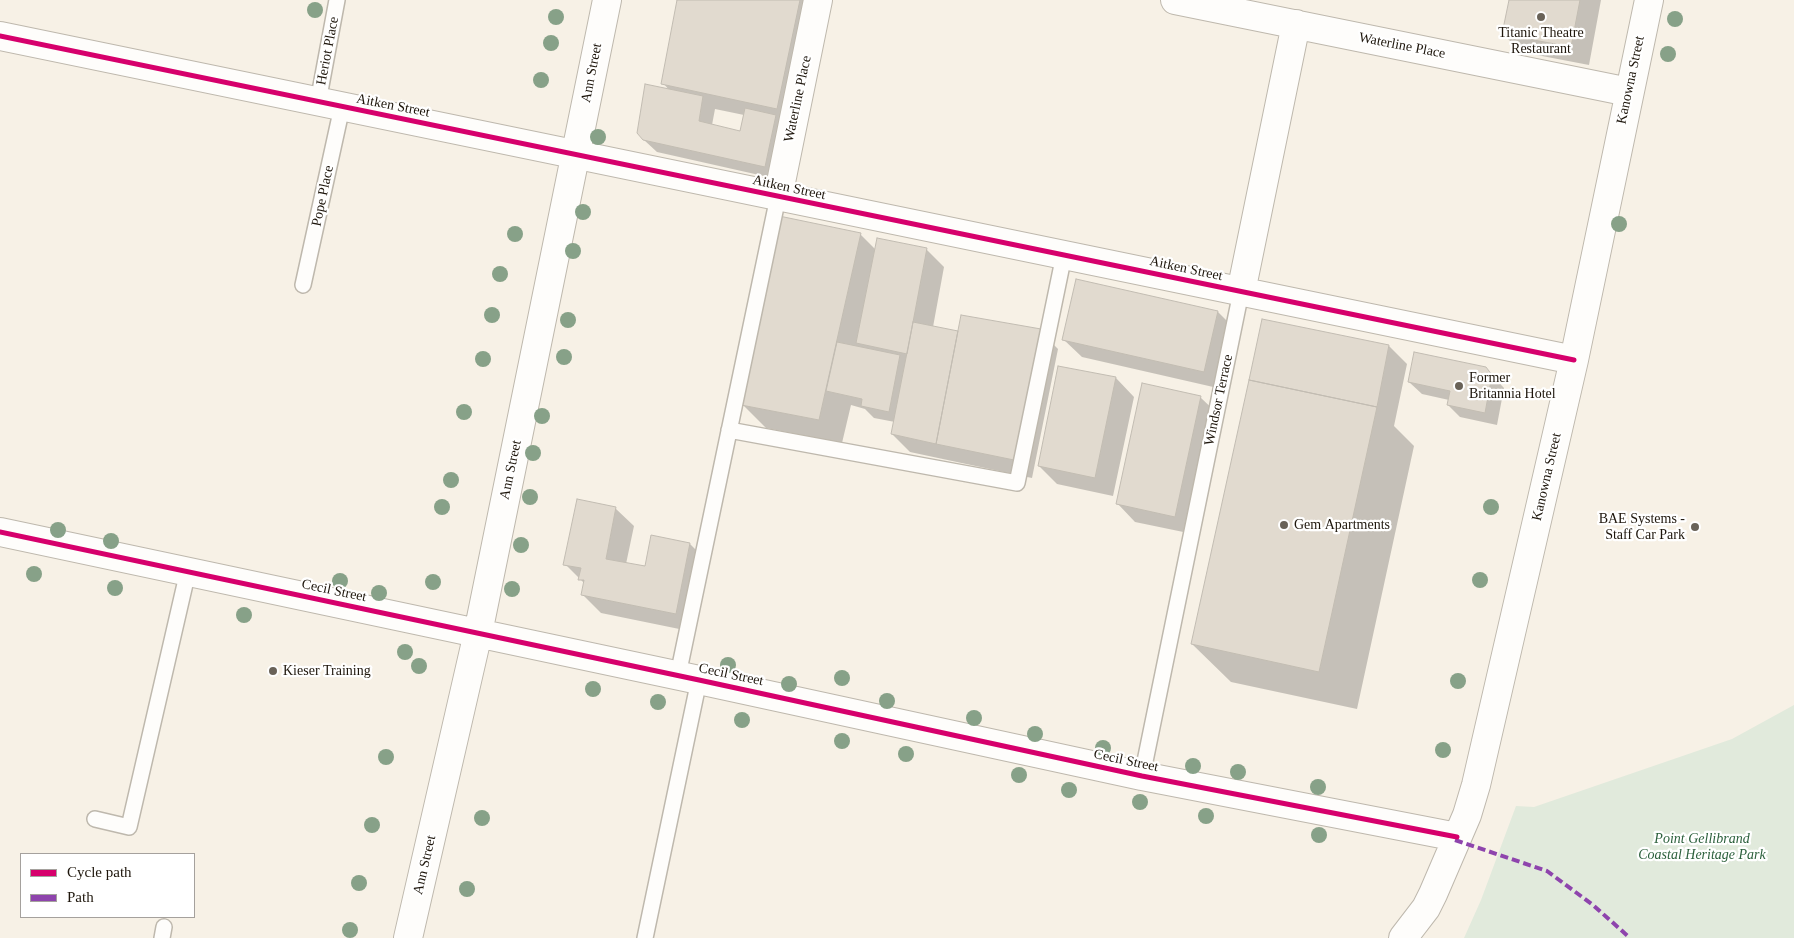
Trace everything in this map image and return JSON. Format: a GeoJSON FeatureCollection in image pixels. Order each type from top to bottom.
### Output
{"type":"FeatureCollection","features":[{"type":"Feature","properties":{"kind":"street","name":"Ann Street"},"geometry":{"type":"LineString","coordinates":[[408,938],[478,633],[607,0]]}},
{"type":"Feature","properties":{"kind":"street","name":"Waterline Place"},"geometry":{"type":"LineString","coordinates":[[778,197],[818,0]]}},
{"type":"Feature","properties":{"kind":"street","name":"Waterline Place"},"geometry":{"type":"LineString","coordinates":[[1175,0],[1629,92]]}},
{"type":"Feature","properties":{"kind":"street","name":"Kanowna Street"},"geometry":{"type":"LineString","coordinates":[[1403,938],[1426,908],[1471,804],[1476,785],[1574,360],[1649,0]]}},
{"type":"Feature","properties":{"kind":"street","name":"Windsor Terrace"},"geometry":{"type":"LineString","coordinates":[[1241,292],[1296,24]]}},
{"type":"Feature","properties":{"kind":"street","name":"Aitken Street"},"geometry":{"type":"LineString","coordinates":[[0,36],[1574,360]]}},
{"type":"Feature","properties":{"kind":"street","name":"Cecil Street"},"geometry":{"type":"LineString","coordinates":[[0,532],[689,677],[1142,776],[1457,837]]}},
{"type":"Feature","properties":{"kind":"lane","name":"Heriot Place"},"geometry":{"type":"LineString","coordinates":[[330,105],[337,0]]}},
{"type":"Feature","properties":{"kind":"lane","name":"Pope Place"},"geometry":{"type":"LineString","coordinates":[[303,285],[330,105]]}},
{"type":"Feature","properties":{"kind":"lane"},"geometry":{"type":"LineString","coordinates":[[645,938],[729,430],[778,197]]}},
{"type":"Feature","properties":{"kind":"lane"},"geometry":{"type":"LineString","coordinates":[[729,430],[1017,483],[1064,256]]}},
{"type":"Feature","properties":{"kind":"lane","name":"Windsor Terrace"},"geometry":{"type":"LineString","coordinates":[[1142,776],[1241,292]]}},
{"type":"Feature","properties":{"kind":"lane"},"geometry":{"type":"LineString","coordinates":[[95,819],[129,827],[188,571]]}},
{"type":"Feature","properties":{"kind":"green space","name":"Point Gellibrand Coastal Heritage Park"},"geometry":{"type":"Polygon","coordinates":[[[1794,705],[1794,938],[1464,938],[1481,900],[1516,806],[1534,807],[1732,739],[1794,705]]]}},
{"type":"Feature","properties":{"kind":"building"},"geometry":{"type":"Polygon","coordinates":[[[677,0],[800,0],[777,109],[661,84],[677,0]]]}},
{"type":"Feature","properties":{"kind":"building","name":"Titanic Theatre Restaurant"},"geometry":{"type":"Polygon","coordinates":[[[1509,0],[1580,0],[1571,47],[1502,34],[1509,0]]]}},
{"type":"Feature","properties":{"kind":"building"},"geometry":{"type":"Polygon","coordinates":[[[645,84],[703,96],[699,121],[740,131],[745,108],[776,115],[765,167],[643,140],[637,133],[645,84]]]}},
{"type":"Feature","properties":{"kind":"building"},"geometry":{"type":"Polygon","coordinates":[[[779,216],[861,233],[819,420],[741,405],[779,216]]]}},
{"type":"Feature","properties":{"kind":"building"},"geometry":{"type":"Polygon","coordinates":[[[877,238],[927,248],[907,354],[856,343],[877,238]]]}},
{"type":"Feature","properties":{"kind":"building"},"geometry":{"type":"Polygon","coordinates":[[[1076,279],[1218,311],[1204,372],[1062,340],[1076,279]]]}},
{"type":"Feature","properties":{"kind":"building"},"geometry":{"type":"Polygon","coordinates":[[[961,315],[1041,329],[1014,460],[936,444],[961,315]]]}},
{"type":"Feature","properties":{"kind":"building"},"geometry":{"type":"Polygon","coordinates":[[[1262,319],[1389,345],[1377,407],[1249,380],[1262,319]]]}},
{"type":"Feature","properties":{"kind":"building"},"geometry":{"type":"Polygon","coordinates":[[[913,322],[958,331],[936,444],[891,434],[913,322]]]}},
{"type":"Feature","properties":{"kind":"building"},"geometry":{"type":"Polygon","coordinates":[[[837,342],[900,355],[889,412],[861,406],[862,399],[826,391],[837,342]]]}},
{"type":"Feature","properties":{"kind":"building","name":"Former Britannia Hotel"},"geometry":{"type":"Polygon","coordinates":[[[1414,352],[1486,367],[1492,375],[1485,413],[1447,405],[1450,391],[1408,382],[1414,352]]]}},
{"type":"Feature","properties":{"kind":"building"},"geometry":{"type":"Polygon","coordinates":[[[1058,366],[1116,377],[1095,478],[1038,466],[1058,366]]]}},
{"type":"Feature","properties":{"kind":"building","name":"Gem Apartments"},"geometry":{"type":"Polygon","coordinates":[[[1249,380],[1377,407],[1319,672],[1191,644],[1249,380]]]}},
{"type":"Feature","properties":{"kind":"building"},"geometry":{"type":"Polygon","coordinates":[[[1142,383],[1201,396],[1175,517],[1116,504],[1142,383]]]}},
{"type":"Feature","properties":{"kind":"building"},"geometry":{"type":"Polygon","coordinates":[[[577,499],[616,507],[606,559],[645,566],[651,535],[690,543],[676,614],[581,595],[584,580],[578,580],[581,568],[563,565],[577,499]]]}},
{"type":"Feature","properties":{"kind":"marked path"},"geometry":{"type":"LineString","coordinates":[[1455,840],[1547,871],[1593,905],[1630,938]]}},
{"type":"Feature","properties":{"kind":"cycle path"},"geometry":{"type":"LineString","coordinates":[[0,36],[1574,360]]}},
{"type":"Feature","properties":{"kind":"cycle path"},"geometry":{"type":"LineString","coordinates":[[0,532],[1142,776],[1457,837]]}},
{"type":"Feature","properties":{"kind":"place","name":"Titanic Theatre Restaurant"},"geometry":{"type":"Point","coordinates":[1541,17]}},
{"type":"Feature","properties":{"kind":"place","name":"Former Britannia Hotel"},"geometry":{"type":"Point","coordinates":[1459,386]}},
{"type":"Feature","properties":{"kind":"place","name":"Gem Apartments"},"geometry":{"type":"Point","coordinates":[1284,525]}},
{"type":"Feature","properties":{"kind":"place","name":"BAE Systems - Staff Car Park"},"geometry":{"type":"Point","coordinates":[1695,527]}},
{"type":"Feature","properties":{"kind":"place","name":"Kieser Training"},"geometry":{"type":"Point","coordinates":[273,671]}}]}
